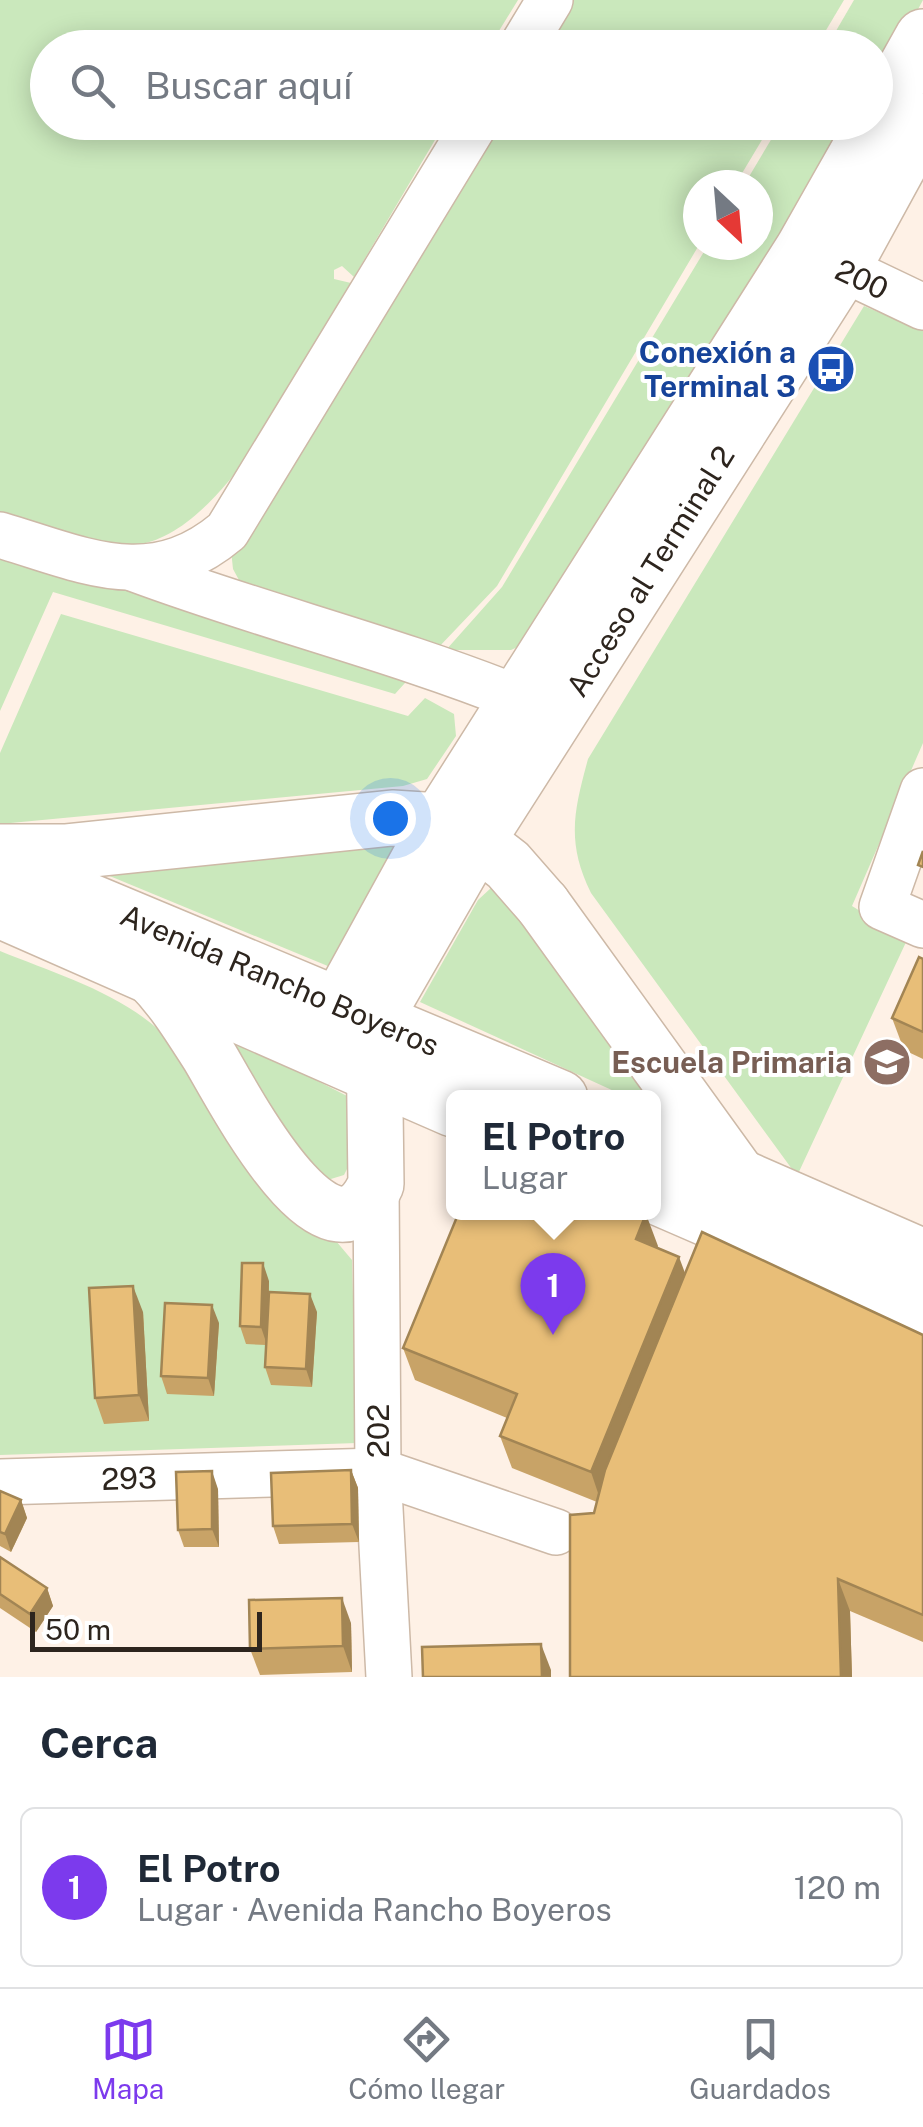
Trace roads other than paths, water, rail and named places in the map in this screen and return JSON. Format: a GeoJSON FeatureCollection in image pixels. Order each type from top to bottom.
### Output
{"type":"FeatureCollection","features":[{"type":"Feature","properties":{"kind":"main road","name":"Acceso al Terminal 2"},"geometry":{"type":"LineString","coordinates":[[893,90],[923,37]]}},
{"type":"Feature","properties":{"kind":"main road","name":"Acceso al Terminal 2"},"geometry":{"type":"LineString","coordinates":[[357,1012],[458,831],[517,698],[923,121]]}},
{"type":"Feature","properties":{"kind":"main road","name":"Acceso al Terminal 2"},"geometry":{"type":"LineString","coordinates":[[458,831],[519,775],[822,260],[868,140]]}},
{"type":"Feature","properties":{"kind":"main road"},"geometry":{"type":"LineString","coordinates":[[519,775],[518,816],[543,904]]}},
{"type":"Feature","properties":{"kind":"main road"},"geometry":{"type":"LineString","coordinates":[[0,852],[65,852],[392,818],[458,831],[508,865],[543,904],[740,1178]]}},
{"type":"Feature","properties":{"kind":"main road","name":"Avenida Rancho Boyeros"},"geometry":{"type":"LineString","coordinates":[[0,864],[541,1090]]}},
{"type":"Feature","properties":{"kind":"main road","name":"Avenida Rancho Boyeros"},"geometry":{"type":"LineString","coordinates":[[0,910],[446,1105]]}},
{"type":"Feature","properties":{"kind":"main road"},"geometry":{"type":"LineString","coordinates":[[149,974],[184,1016],[280,1172],[312,1202],[358,1198],[375,1075],[357,1012]]}},
{"type":"Feature","properties":{"kind":"main road"},"geometry":{"type":"LineString","coordinates":[[661,1142],[923,1257]]}},
{"type":"Feature","properties":{"kind":"main road"},"geometry":{"type":"LineString","coordinates":[[661,1198],[923,1312]]}},
{"type":"Feature","properties":{"kind":"street"},"geometry":{"type":"LineString","coordinates":[[532,30],[550,0]]}},
{"type":"Feature","properties":{"kind":"street"},"geometry":{"type":"LineString","coordinates":[[135,569],[182,560],[204,550],[227,531],[465,140]]}},
{"type":"Feature","properties":{"kind":"street","name":"200"},"geometry":{"type":"LineString","coordinates":[[822,260],[923,307]]}},
{"type":"Feature","properties":{"kind":"street"},"geometry":{"type":"LineString","coordinates":[[0,535],[96,564],[135,569],[228,604],[432,664],[517,698]]}},
{"type":"Feature","properties":{"kind":"street"},"geometry":{"type":"LineString","coordinates":[[923,791],[882,907],[923,925]]}},
{"type":"Feature","properties":{"kind":"street","name":"202"},"geometry":{"type":"LineString","coordinates":[[358,1198],[377,1274],[378,1471],[389,1677]]}},
{"type":"Feature","properties":{"kind":"street"},"geometry":{"type":"LineString","coordinates":[[378,1471],[556,1532]]}},
{"type":"Feature","properties":{"kind":"street","name":"293"},"geometry":{"type":"LineString","coordinates":[[0,1482],[378,1471]]}},
{"type":"Feature","properties":{"kind":"place","name":"Conexión a Terminal 3"},"geometry":{"type":"Point","coordinates":[831,369]}},
{"type":"Feature","properties":{"kind":"place","name":"Escuela Primaria"},"geometry":{"type":"Point","coordinates":[887,1062]}},
{"type":"Feature","properties":{"kind":"place","name":"El Potro"},"geometry":{"type":"Point","coordinates":[553,1335]}}]}
